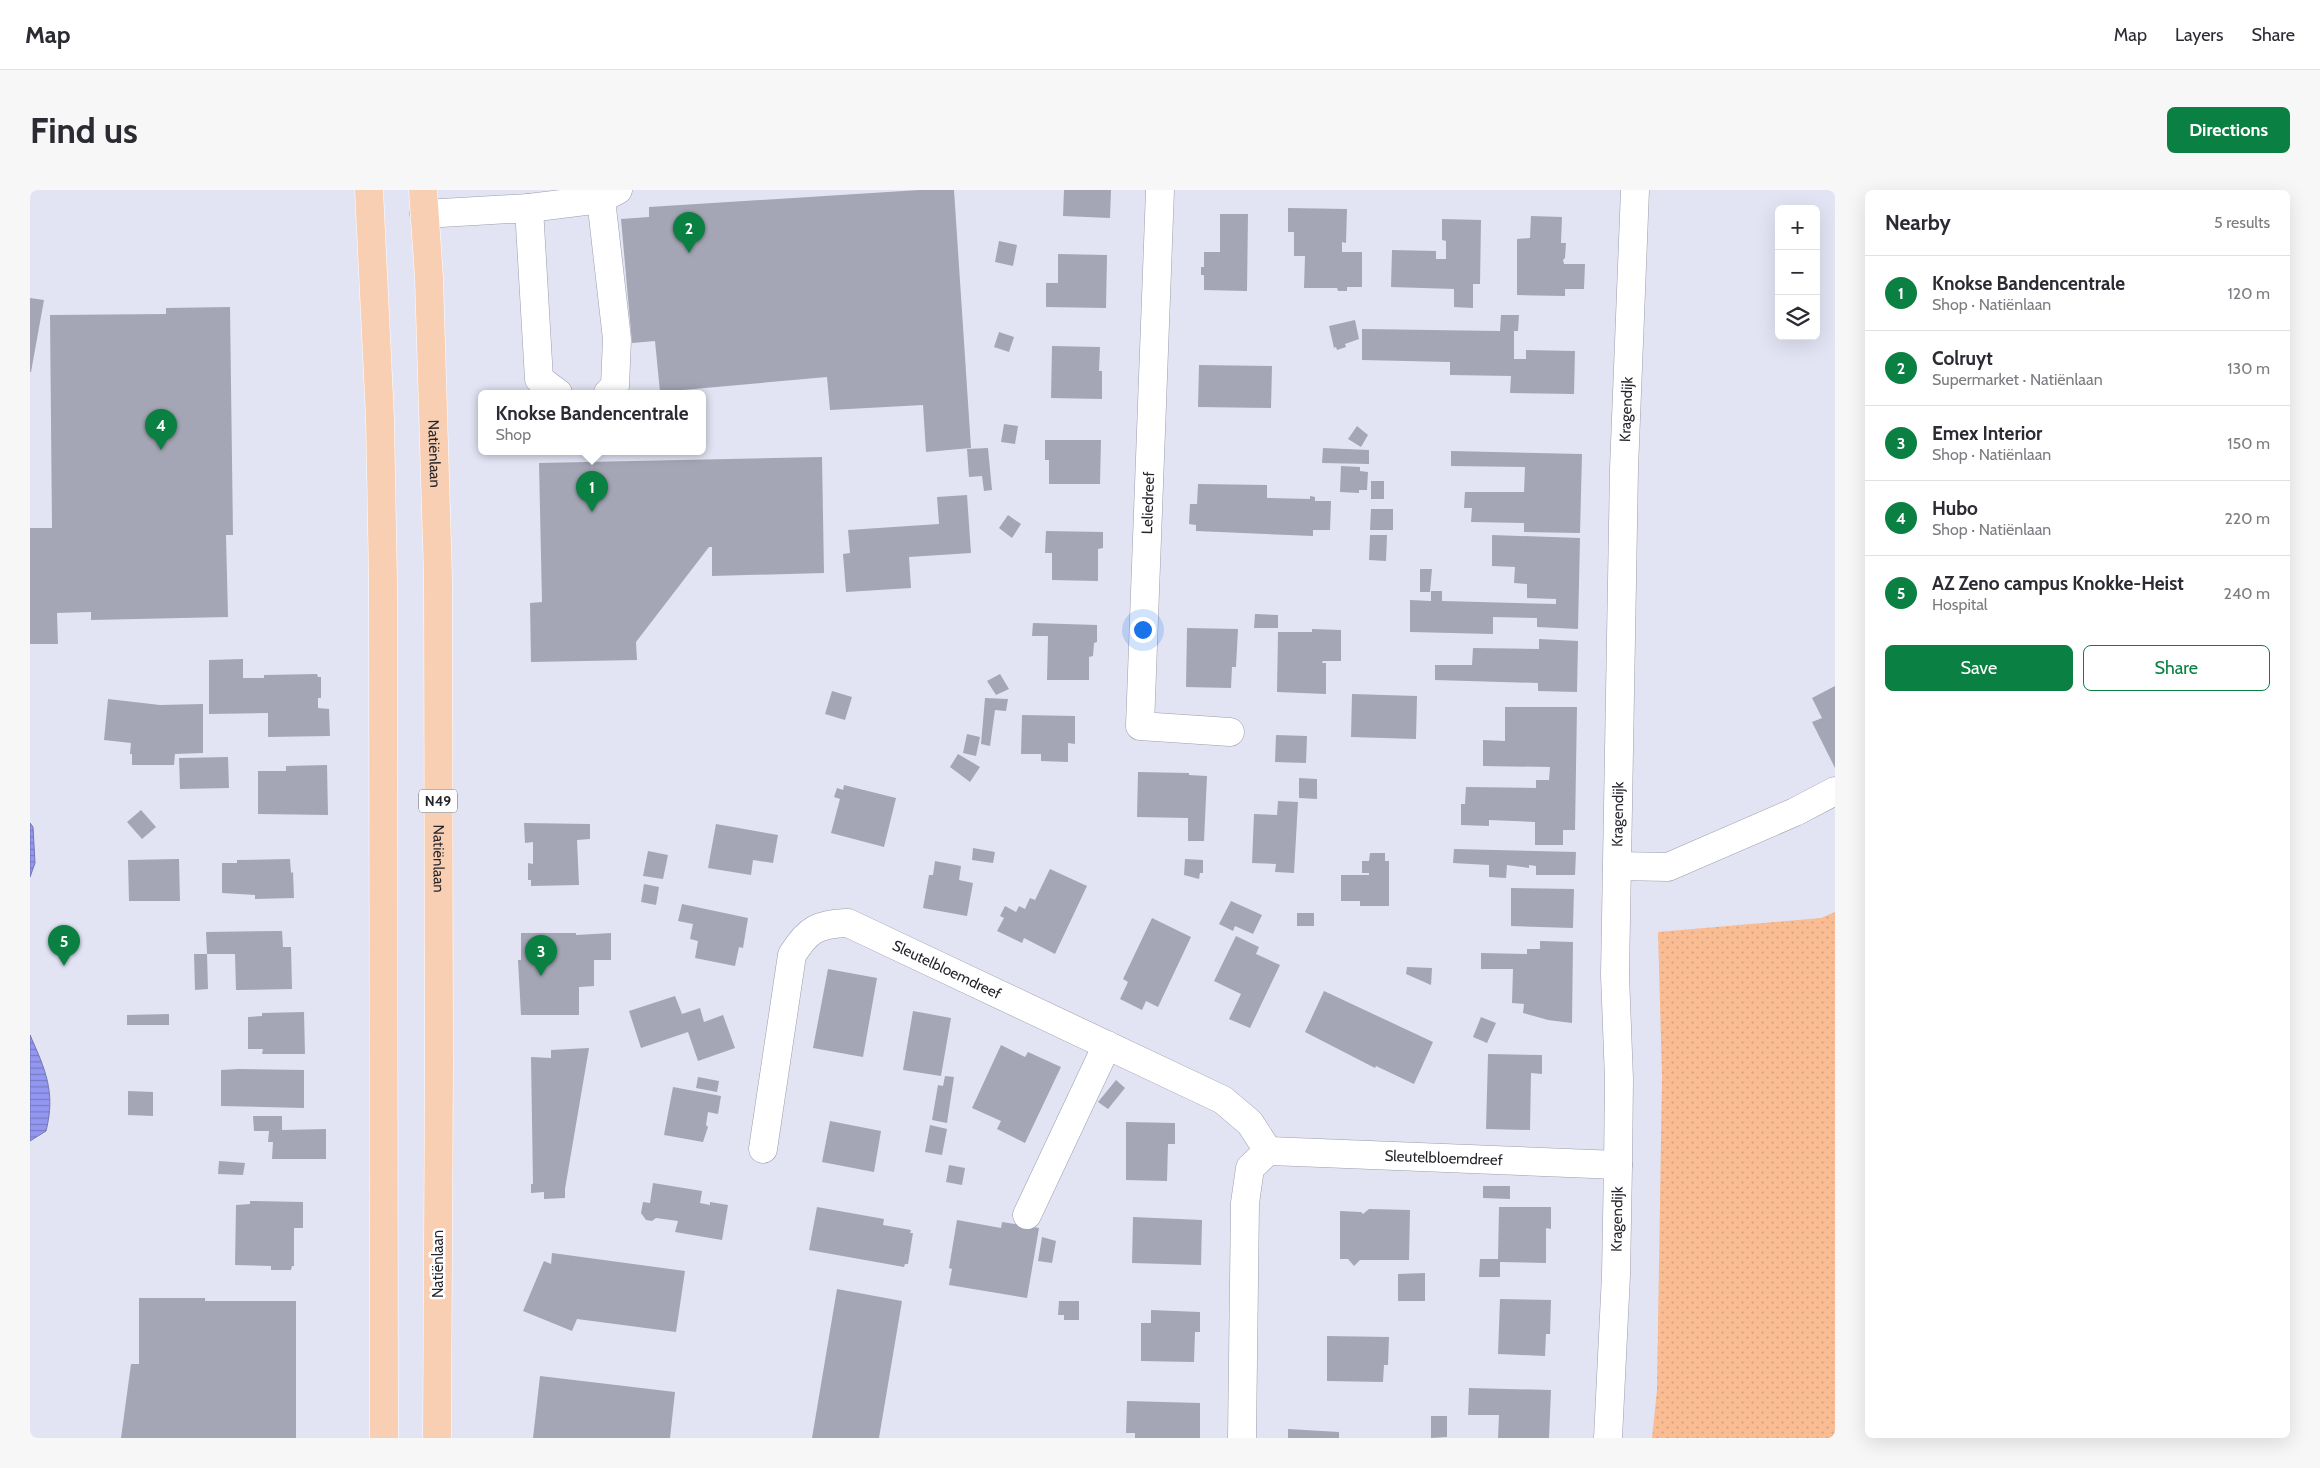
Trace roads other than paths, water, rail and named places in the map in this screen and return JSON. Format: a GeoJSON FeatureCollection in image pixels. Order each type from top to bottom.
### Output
{"type":"FeatureCollection","features":[{"type":"Feature","properties":{"kind":"main road"},"geometry":{"type":"LineString","coordinates":[[368,190],[380,418],[383,581],[384,1438]]}},
{"type":"Feature","properties":{"kind":"main road","name":"Natiënlaan"},"geometry":{"type":"LineString","coordinates":[[424,202],[429,278],[438,578],[439,1074],[437,1438]]}},
{"type":"Feature","properties":{"kind":"street","name":"Leliedreef"},"geometry":{"type":"LineString","coordinates":[[1160,190],[1140,726],[1230,732]]}},
{"type":"Feature","properties":{"kind":"street","name":"Kragendijk"},"geometry":{"type":"LineString","coordinates":[[1608,1438],[1616,1275],[1618,1165],[1619,1080],[1615,975],[1624,469],[1634,256],[1635,190]]}},
{"type":"Feature","properties":{"kind":"street"},"geometry":{"type":"LineString","coordinates":[[424,202],[529,208],[610,195],[616,339],[615,386],[611,390]]}},
{"type":"Feature","properties":{"kind":"street"},"geometry":{"type":"LineString","coordinates":[[529,208],[539,379],[554,390]]}},
{"type":"Feature","properties":{"kind":"street"},"geometry":{"type":"LineString","coordinates":[[1618,866],[1668,867],[1795,812],[1835,791]]}},
{"type":"Feature","properties":{"kind":"street","name":"Sleutelbloemdreef"},"geometry":{"type":"LineString","coordinates":[[763,1149],[792,955],[802,938],[825,924],[848,923],[1223,1100],[1250,1123],[1268,1151],[1618,1165]]}},
{"type":"Feature","properties":{"kind":"street"},"geometry":{"type":"LineString","coordinates":[[1027,1215],[1108,1045]]}},
{"type":"Feature","properties":{"kind":"street"},"geometry":{"type":"LineString","coordinates":[[1242,1438],[1246,1202],[1250,1168],[1268,1151]]}},
{"type":"Feature","properties":{"kind":"water"},"geometry":{"type":"Polygon","coordinates":[[[30,823],[33,827],[35,863],[30,877],[30,823]]]}},
{"type":"Feature","properties":{"kind":"water"},"geometry":{"type":"Polygon","coordinates":[[[30,1035],[44,1070],[50,1104],[46,1131],[30,1141],[30,1035]]]}},
{"type":"Feature","properties":{"kind":"place","name":"Colruyt"},"geometry":{"type":"Point","coordinates":[689,253]}},
{"type":"Feature","properties":{"kind":"place","name":"Hubo"},"geometry":{"type":"Point","coordinates":[161,450]}},
{"type":"Feature","properties":{"kind":"place","name":"Knokse Bandencentrale"},"geometry":{"type":"Point","coordinates":[592,512]}},
{"type":"Feature","properties":{"kind":"place","name":"AZ Zeno campus Knokke-Heist"},"geometry":{"type":"Point","coordinates":[64,966]}},
{"type":"Feature","properties":{"kind":"place","name":"Emex Interior"},"geometry":{"type":"Point","coordinates":[541,976]}}]}
